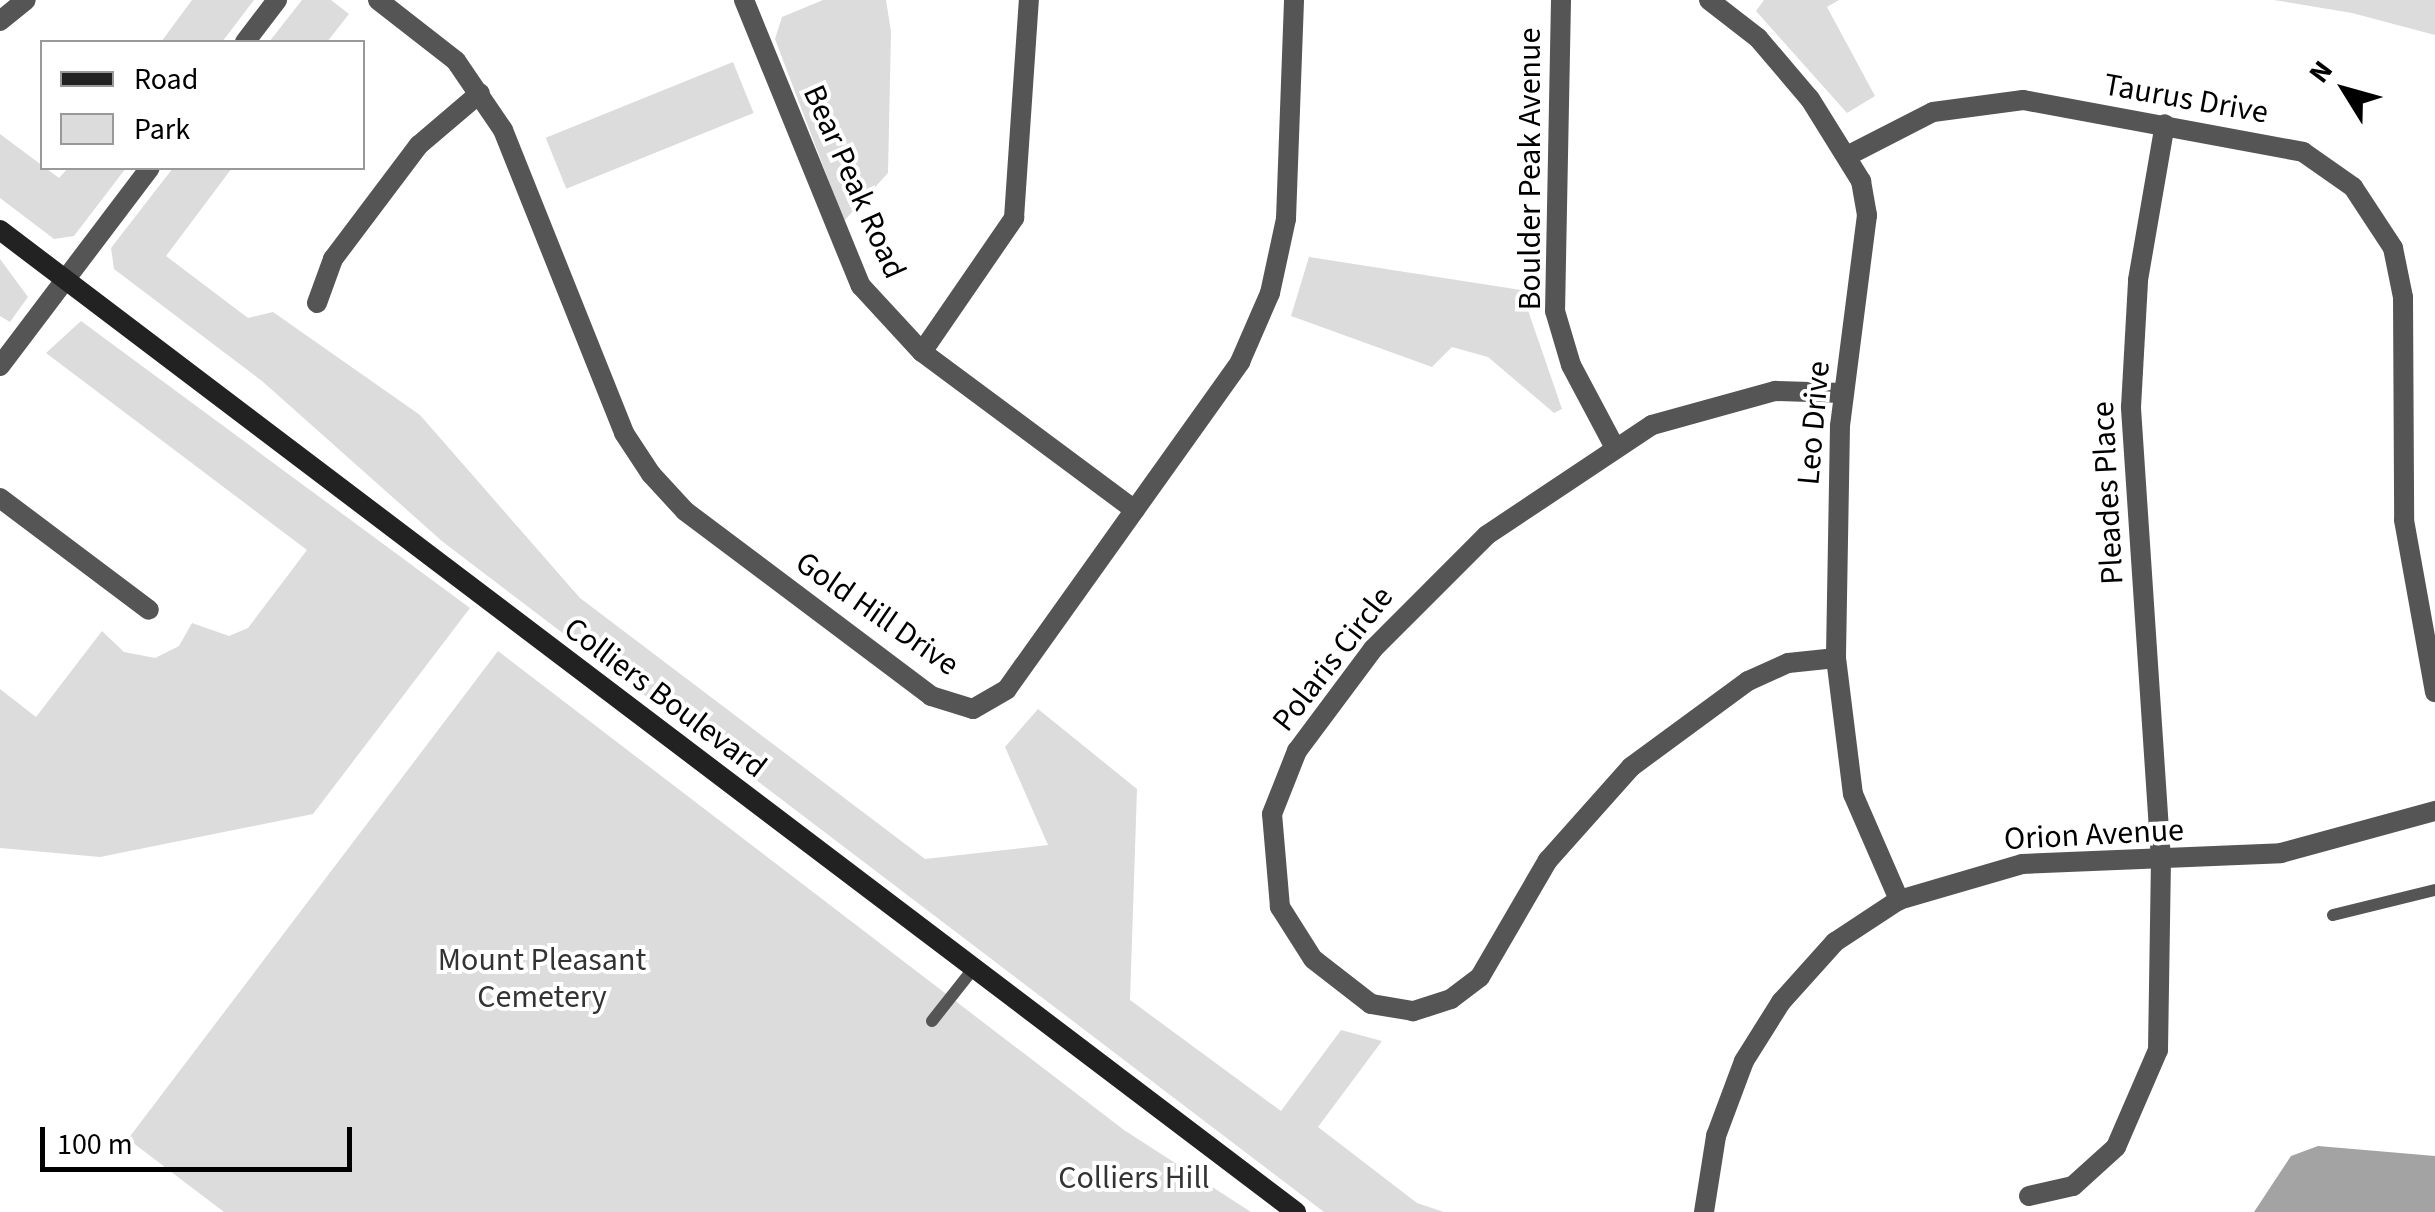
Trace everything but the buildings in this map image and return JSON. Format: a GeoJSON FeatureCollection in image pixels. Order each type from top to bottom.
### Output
{"type":"FeatureCollection","features":[{"type":"Feature","properties":{"kind":"street"},"geometry":{"type":"LineString","coordinates":[[0,21],[26,0]]}},
{"type":"Feature","properties":{"kind":"street"},"geometry":{"type":"LineString","coordinates":[[247,40],[277,0]]}},
{"type":"Feature","properties":{"kind":"street","name":"Gold Hill Drive"},"geometry":{"type":"LineString","coordinates":[[378,0],[456,61],[480,93],[536,204],[624,434],[651,474],[685,511],[931,696],[973,709],[1007,688],[1240,362],[1270,293],[1286,220],[1294,0]]}},
{"type":"Feature","properties":{"kind":"street","name":"Bear Peak Road"},"geometry":{"type":"LineString","coordinates":[[744,0],[861,286],[922,352],[1136,510]]}},
{"type":"Feature","properties":{"kind":"street"},"geometry":{"type":"LineString","coordinates":[[922,352],[1014,218],[1028,0]]}},
{"type":"Feature","properties":{"kind":"street","name":"Boulder Peak Avenue"},"geometry":{"type":"LineString","coordinates":[[1561,0],[1555,310],[1571,366],[1614,446]]}},
{"type":"Feature","properties":{"kind":"street","name":"Leo Drive"},"geometry":{"type":"LineString","coordinates":[[1709,0],[1758,38],[1849,155],[1867,215],[1843,393],[1836,658],[1853,794],[1899,900]]}},
{"type":"Feature","properties":{"kind":"street"},"geometry":{"type":"LineString","coordinates":[[317,303],[333,259],[419,145],[480,93]]}},
{"type":"Feature","properties":{"kind":"street","name":"Taurus Drive"},"geometry":{"type":"LineString","coordinates":[[1849,155],[1932,112],[1981,101],[2165,124],[2304,152],[2353,188],[2393,248],[2403,297],[2404,520],[2435,692]]}},
{"type":"Feature","properties":{"kind":"street","name":"Pleades Place"},"geometry":{"type":"LineString","coordinates":[[2029,1196],[2073,1186],[2116,1147],[2142,1101],[2158,1050],[2161,860],[2131,407],[2138,280],[2165,124]]}},
{"type":"Feature","properties":{"kind":"street"},"geometry":{"type":"LineString","coordinates":[[0,366],[148,170]]}},
{"type":"Feature","properties":{"kind":"street","name":"Colliers Boulevard"},"geometry":{"type":"LineString","coordinates":[[0,230],[1296,1212]]}},
{"type":"Feature","properties":{"kind":"street","name":"Polaris Circle"},"geometry":{"type":"LineString","coordinates":[[1836,658],[1788,663],[1748,682],[1631,767],[1548,860],[1480,978],[1451,1000],[1413,1010],[1370,1004],[1336,981],[1295,934],[1272,874],[1272,814],[1298,750],[1427,589],[1614,446],[1734,398],[1843,393]]}},
{"type":"Feature","properties":{"kind":"street"},"geometry":{"type":"LineString","coordinates":[[0,498],[149,610]]}},
{"type":"Feature","properties":{"kind":"street","name":"Orion Avenue"},"geometry":{"type":"LineString","coordinates":[[1704,1212],[1716,1136],[1744,1061],[1781,1002],[1835,942],[1899,900],[2022,864],[2281,852],[2435,811]]}},
{"type":"Feature","properties":{"kind":"lane"},"geometry":{"type":"LineString","coordinates":[[2333,915],[2435,890]]}},
{"type":"Feature","properties":{"kind":"lane"},"geometry":{"type":"LineString","coordinates":[[932,1021],[973,968]]}},
{"type":"Feature","properties":{"kind":"green space"},"geometry":{"type":"Polygon","coordinates":[[[192,0],[254,0],[224,40],[162,40],[192,0]]]}},
{"type":"Feature","properties":{"kind":"green space"},"geometry":{"type":"Polygon","coordinates":[[[302,0],[331,0],[349,14],[329,40],[271,40],[302,0]]]}},
{"type":"Feature","properties":{"kind":"green space"},"geometry":{"type":"Polygon","coordinates":[[[823,0],[886,0],[891,32],[888,173],[844,221],[775,39],[782,17],[823,0]]]}},
{"type":"Feature","properties":{"kind":"green space"},"geometry":{"type":"Polygon","coordinates":[[[1764,0],[1839,0],[1827,7],[1875,96],[1847,113],[1756,11],[1764,0]]]}},
{"type":"Feature","properties":{"kind":"green space"},"geometry":{"type":"Polygon","coordinates":[[[2274,0],[2435,0],[2435,35],[2352,13],[2274,0]]]}},
{"type":"Feature","properties":{"kind":"green space"},"geometry":{"type":"Polygon","coordinates":[[[733,62],[754,113],[566,189],[546,138],[733,62]]]}},
{"type":"Feature","properties":{"kind":"green space"},"geometry":{"type":"Polygon","coordinates":[[[0,134],[40,164],[40,170],[48,170],[59,178],[66,170],[124,170],[74,236],[54,239],[0,198],[0,134]]]}},
{"type":"Feature","properties":{"kind":"green space"},"geometry":{"type":"Polygon","coordinates":[[[171,170],[230,170],[166,256],[248,318],[273,312],[420,415],[580,598],[925,859],[1048,845],[1005,747],[1038,709],[1137,789],[1130,1000],[1281,1111],[1341,1030],[1382,1041],[1318,1127],[1417,1203],[1444,1212],[1324,1212],[443,542],[262,381],[114,269],[111,248],[171,170]]]}},
{"type":"Feature","properties":{"kind":"green space"},"geometry":{"type":"Polygon","coordinates":[[[1309,257],[1521,290],[1562,409],[1554,413],[1488,357],[1452,347],[1432,367],[1291,316],[1309,257]]]}},
{"type":"Feature","properties":{"kind":"green space"},"geometry":{"type":"Polygon","coordinates":[[[0,259],[28,297],[10,322],[0,316],[0,259]]]}},
{"type":"Feature","properties":{"kind":"green space"},"geometry":{"type":"Polygon","coordinates":[[[81,321],[470,608],[313,814],[100,857],[0,848],[0,689],[36,717],[102,631],[124,652],[155,658],[179,646],[192,623],[229,636],[248,628],[307,550],[46,353],[81,321]]]}},
{"type":"Feature","properties":{"kind":"green space","name":"Mount Pleasant Cemetery"},"geometry":{"type":"Polygon","coordinates":[[[498,651],[1124,1130],[1251,1212],[224,1212],[128,1139],[498,651]]]}},
{"type":"Feature","properties":{"kind":"shaded area"},"geometry":{"type":"Polygon","coordinates":[[[2318,1146],[2435,1156],[2435,1212],[2254,1212],[2291,1156],[2318,1146]]]}},
{"type":"Feature","properties":{"kind":"park label","name":"Colliers Hill"},"geometry":{"type":"Point","coordinates":[1134,1178]}}]}
